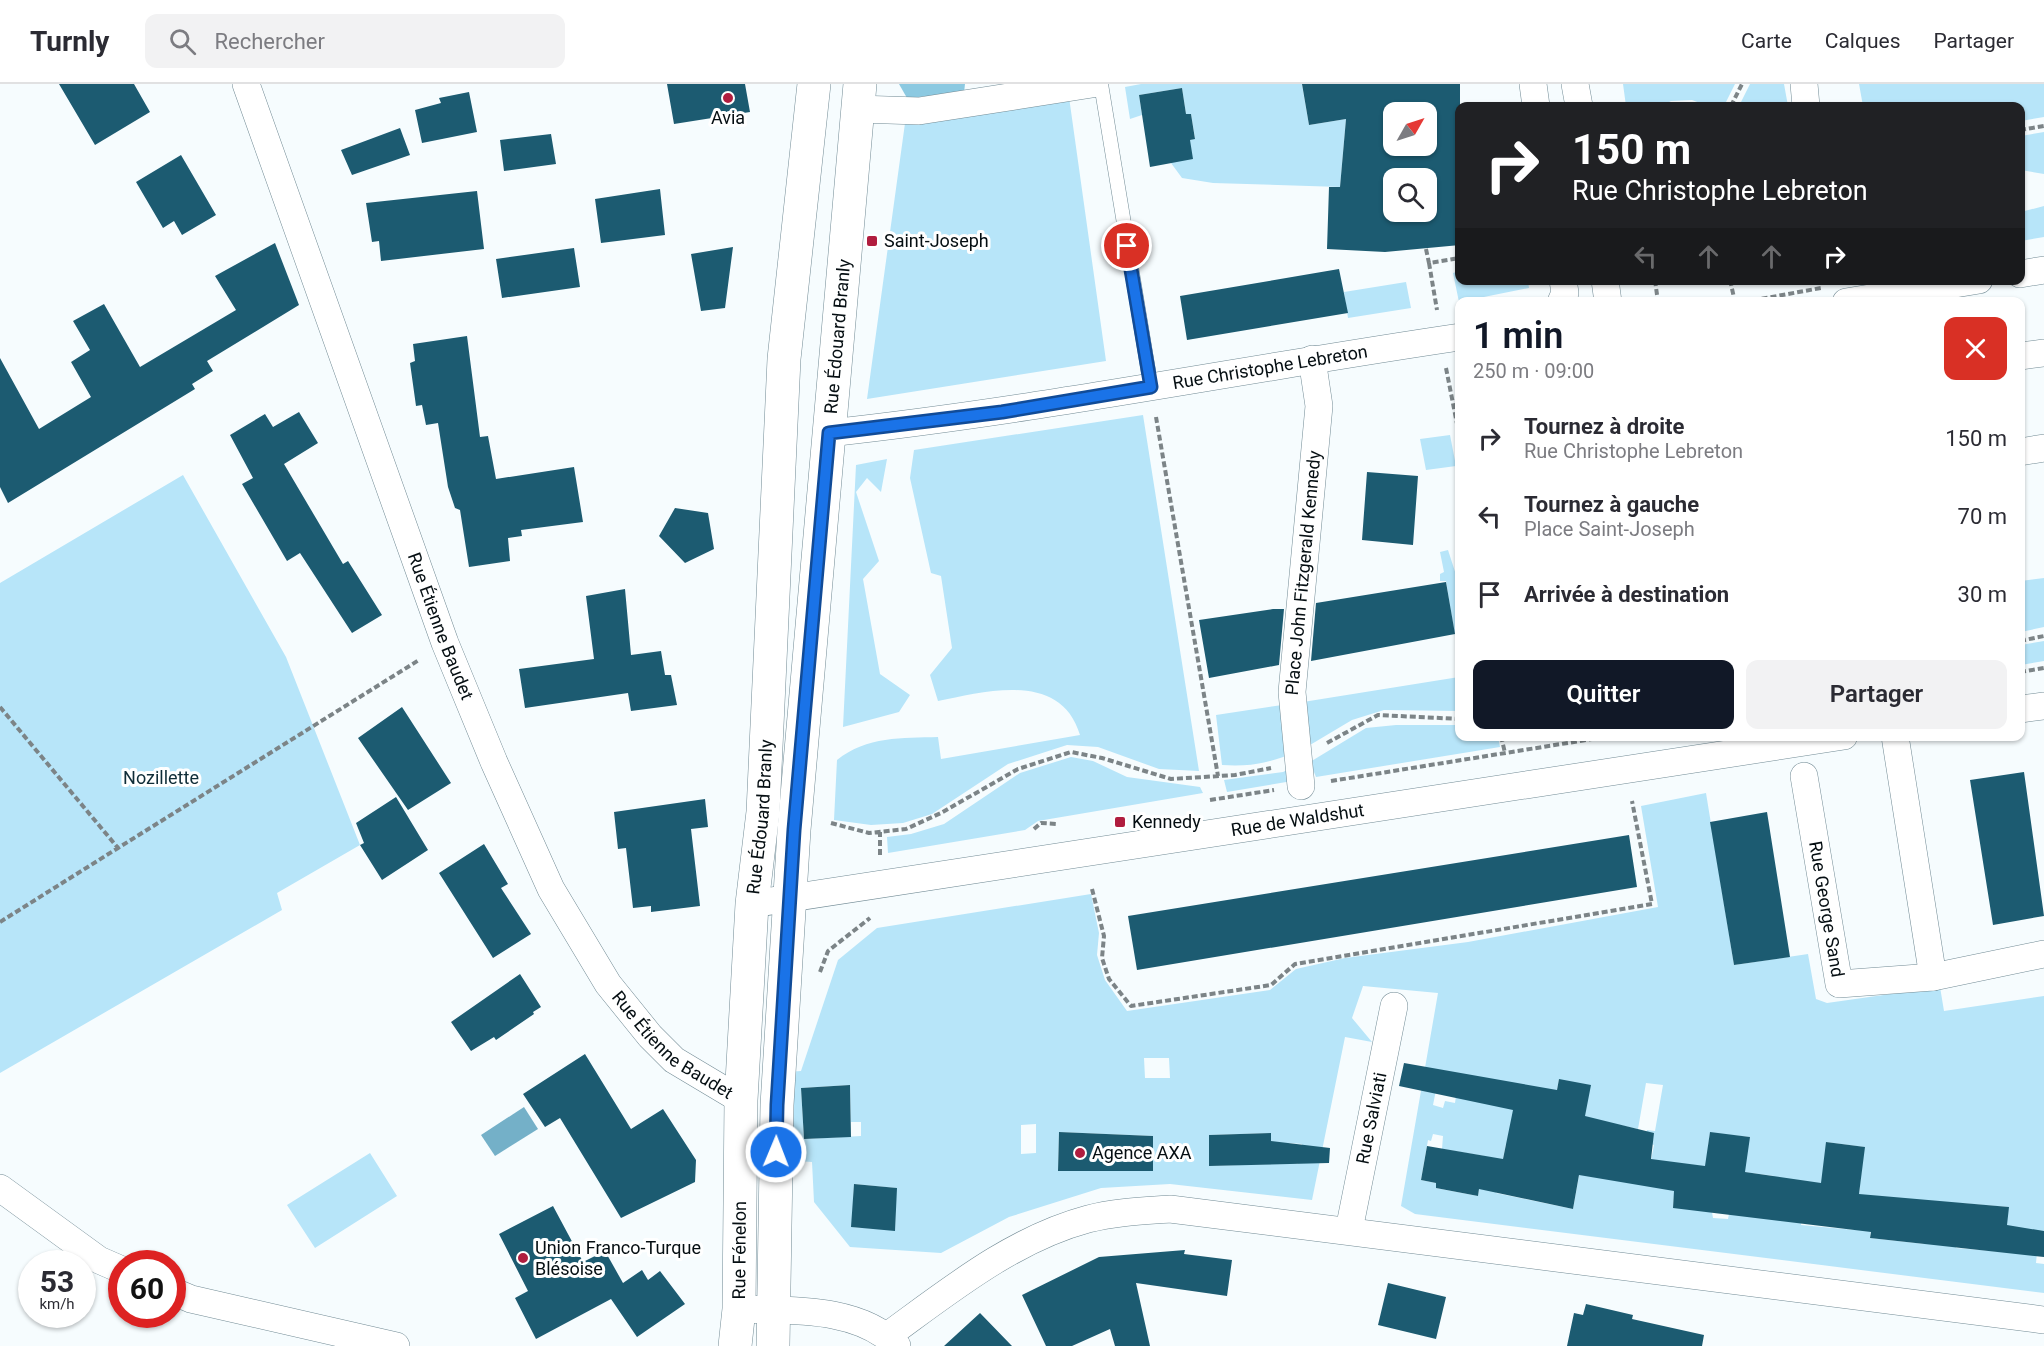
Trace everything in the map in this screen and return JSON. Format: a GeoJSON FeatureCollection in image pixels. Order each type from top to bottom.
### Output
{"type":"FeatureCollection","features":[{"type":"Feature","properties":{"kind":"main road","name":"Rue Édouard Branly"},"geometry":{"type":"LineString","coordinates":[[740,1155],[752,904],[763,812],[784,359],[814,84]]}},
{"type":"Feature","properties":{"kind":"main road","name":"Rue Édouard Branly"},"geometry":{"type":"LineString","coordinates":[[776,1200],[777,1105],[790,898],[858,96]]}},
{"type":"Feature","properties":{"kind":"main road","name":"Rue Fénelon"},"geometry":{"type":"LineString","coordinates":[[735,1346],[739,1309],[740,1155]]}},
{"type":"Feature","properties":{"kind":"main road","name":"Rue Fénelon"},"geometry":{"type":"LineString","coordinates":[[773,1346],[776,1200]]}},
{"type":"Feature","properties":{"kind":"street","name":"Rue Étienne Baudet"},"geometry":{"type":"LineString","coordinates":[[246,84],[445,643],[498,772],[547,879],[608,984],[650,1036],[674,1060],[741,1100]]}},
{"type":"Feature","properties":{"kind":"street"},"geometry":{"type":"LineString","coordinates":[[858,96],[919,111],[1092,84]]}},
{"type":"Feature","properties":{"kind":"street"},"geometry":{"type":"LineString","coordinates":[[1533,84],[1535,102]]}},
{"type":"Feature","properties":{"kind":"street"},"geometry":{"type":"LineString","coordinates":[[1575,84],[1578,102]]}},
{"type":"Feature","properties":{"kind":"street"},"geometry":{"type":"LineString","coordinates":[[1804,84],[1806,102]]}},
{"type":"Feature","properties":{"kind":"street"},"geometry":{"type":"LineString","coordinates":[[2025,273],[2044,270]]}},
{"type":"Feature","properties":{"kind":"street"},"geometry":{"type":"LineString","coordinates":[[1837,293],[1924,285]]}},
{"type":"Feature","properties":{"kind":"street","name":"Rue Christophe Lebreton"},"geometry":{"type":"LineString","coordinates":[[829,433],[1002,412],[1312,359],[1455,338]]}},
{"type":"Feature","properties":{"kind":"street"},"geometry":{"type":"LineString","coordinates":[[2025,356],[2044,353]]}},
{"type":"Feature","properties":{"kind":"street","name":"Place John Fitzgerald Kennedy"},"geometry":{"type":"LineString","coordinates":[[1301,786],[1292,692],[1319,406],[1312,359]]}},
{"type":"Feature","properties":{"kind":"street"},"geometry":{"type":"LineString","coordinates":[[2025,451],[2044,448]]}},
{"type":"Feature","properties":{"kind":"street"},"geometry":{"type":"LineString","coordinates":[[2025,708],[2044,706]]}},
{"type":"Feature","properties":{"kind":"street","name":"Rue de Waldshut"},"geometry":{"type":"LineString","coordinates":[[752,904],[1811,741]]}},
{"type":"Feature","properties":{"kind":"street"},"geometry":{"type":"LineString","coordinates":[[1896,741],[1933,977]]}},
{"type":"Feature","properties":{"kind":"street","name":"Rue George Sand"},"geometry":{"type":"LineString","coordinates":[[1804,776],[1839,984],[1933,977],[2044,954]]}},
{"type":"Feature","properties":{"kind":"street","name":"Rue Salviati"},"geometry":{"type":"LineString","coordinates":[[1349,1230],[1394,1005]]}},
{"type":"Feature","properties":{"kind":"street"},"geometry":{"type":"LineString","coordinates":[[0,1188],[99,1260],[108,1264]]}},
{"type":"Feature","properties":{"kind":"street"},"geometry":{"type":"LineString","coordinates":[[739,1309],[830,1315],[869,1326],[892,1341],[992,1262],[1045,1234],[1088,1219],[1128,1211],[1170,1209],[2044,1320]]}},
{"type":"Feature","properties":{"kind":"street"},"geometry":{"type":"LineString","coordinates":[[186,1297],[396,1346]]}},
{"type":"Feature","properties":{"kind":"lane"},"geometry":{"type":"LineString","coordinates":[[1101,84],[1151,387]]}},
{"type":"Feature","properties":{"kind":"path"},"geometry":{"type":"LineString","coordinates":[[1733,102],[1742,84]]}},
{"type":"Feature","properties":{"kind":"path"},"geometry":{"type":"LineString","coordinates":[[2025,129],[2044,126]]}},
{"type":"Feature","properties":{"kind":"path"},"geometry":{"type":"LineString","coordinates":[[1426,249],[1438,315]]}},
{"type":"Feature","properties":{"kind":"path"},"geometry":{"type":"LineString","coordinates":[[1429,263],[1455,259]]}},
{"type":"Feature","properties":{"kind":"path"},"geometry":{"type":"LineString","coordinates":[[1796,297],[1837,293]]}},
{"type":"Feature","properties":{"kind":"path"},"geometry":{"type":"LineString","coordinates":[[1446,367],[1455,413]]}},
{"type":"Feature","properties":{"kind":"path"},"geometry":{"type":"LineString","coordinates":[[1151,387],[1218,776]]}},
{"type":"Feature","properties":{"kind":"path"},"geometry":{"type":"LineString","coordinates":[[2025,640],[2044,636]]}},
{"type":"Feature","properties":{"kind":"path"},"geometry":{"type":"LineString","coordinates":[[0,922],[445,643]]}},
{"type":"Feature","properties":{"kind":"path"},"geometry":{"type":"LineString","coordinates":[[2025,671],[2044,668]]}},
{"type":"Feature","properties":{"kind":"path"},"geometry":{"type":"LineString","coordinates":[[0,707],[118,848]]}},
{"type":"Feature","properties":{"kind":"path"},"geometry":{"type":"LineString","coordinates":[[831,823],[869,833],[906,829],[941,813],[1018,769],[1071,752],[1102,758],[1171,779],[1218,776],[1287,764],[1378,715],[1455,719]]}},
{"type":"Feature","properties":{"kind":"path"},"geometry":{"type":"LineString","coordinates":[[1502,741],[1505,754]]}},
{"type":"Feature","properties":{"kind":"path"},"geometry":{"type":"LineString","coordinates":[[1199,802],[1582,741]]}},
{"type":"Feature","properties":{"kind":"path"},"geometry":{"type":"LineString","coordinates":[[1092,889],[1104,936],[1102,958],[1109,979],[1131,1006],[1271,984],[1295,964],[1652,904],[1632,801]]}},
{"type":"Feature","properties":{"kind":"path"},"geometry":{"type":"LineString","coordinates":[[880,832],[880,862]]}},
{"type":"Feature","properties":{"kind":"path"},"geometry":{"type":"LineString","coordinates":[[816,980],[828,951],[867,919],[876,917]]}},
{"type":"Feature","properties":{"kind":"green space"},"geometry":{"type":"Polygon","coordinates":[[[1141,84],[1309,84],[1302,85],[1309,125],[1346,119],[1340,187],[1213,183],[1182,178],[1171,163],[1190,140],[1195,138],[1191,114],[1186,114],[1182,88],[1139,95],[1142,115],[1130,119],[1125,87],[1141,84]]]}},
{"type":"Feature","properties":{"kind":"green space"},"geometry":{"type":"Polygon","coordinates":[[[1623,84],[1735,84],[1726,102],[1692,100],[1625,102],[1623,84]]]}},
{"type":"Feature","properties":{"kind":"green space"},"geometry":{"type":"Polygon","coordinates":[[[1750,84],[1784,84],[1787,102],[1741,102],[1750,84]]]}},
{"type":"Feature","properties":{"kind":"green space"},"geometry":{"type":"Polygon","coordinates":[[[1859,84],[2044,84],[2044,117],[2025,120],[2025,102],[1862,102],[1859,84]]]}},
{"type":"Feature","properties":{"kind":"green space"},"geometry":{"type":"Polygon","coordinates":[[[1069,97],[1106,361],[867,399],[906,116],[1069,97]]]}},
{"type":"Feature","properties":{"kind":"green space"},"geometry":{"type":"Polygon","coordinates":[[[2044,132],[2044,174],[2025,171],[2025,135],[2044,132]]]}},
{"type":"Feature","properties":{"kind":"green space"},"geometry":{"type":"Polygon","coordinates":[[[2044,206],[2044,237],[2025,240],[2025,211],[2044,206]]]}},
{"type":"Feature","properties":{"kind":"green space"},"geometry":{"type":"Polygon","coordinates":[[[1406,282],[1411,308],[1348,318],[1344,292],[1406,282]]]}},
{"type":"Feature","properties":{"kind":"green space"},"geometry":{"type":"Polygon","coordinates":[[[1455,285],[1529,285],[1529,288],[1484,297],[1458,297],[1455,285]]]}},
{"type":"Feature","properties":{"kind":"green space"},"geometry":{"type":"Polygon","coordinates":[[[1143,415],[1199,771],[1159,769],[1098,747],[1067,745],[1008,764],[932,814],[903,823],[871,825],[834,820],[837,760],[860,746],[885,740],[938,737],[941,759],[1080,735],[1070,715],[1057,701],[1040,693],[999,690],[938,701],[930,675],[952,648],[941,576],[931,573],[910,478],[914,450],[1143,415]]]}},
{"type":"Feature","properties":{"kind":"green space"},"geometry":{"type":"Polygon","coordinates":[[[1450,435],[1455,466],[1426,470],[1420,439],[1450,435]]]}},
{"type":"Feature","properties":{"kind":"green space"},"geometry":{"type":"Polygon","coordinates":[[[887,459],[881,492],[867,478],[856,492],[879,561],[863,579],[880,674],[910,695],[899,712],[843,727],[856,465],[887,459]]]}},
{"type":"Feature","properties":{"kind":"green space","name":"Nozillette"},"geometry":{"type":"Polygon","coordinates":[[[183,475],[286,657],[360,845],[277,893],[282,910],[0,1073],[0,583],[183,475]]]}},
{"type":"Feature","properties":{"kind":"green space"},"geometry":{"type":"Polygon","coordinates":[[[1448,550],[1455,572],[1455,636],[1446,581],[1440,581],[1440,574],[1444,572],[1440,552],[1448,550]]]}},
{"type":"Feature","properties":{"kind":"green space"},"geometry":{"type":"Polygon","coordinates":[[[2044,578],[2044,627],[2025,631],[2025,580],[2044,578]]]}},
{"type":"Feature","properties":{"kind":"green space"},"geometry":{"type":"Polygon","coordinates":[[[2044,641],[2044,661],[2025,664],[2025,644],[2044,641]]]}},
{"type":"Feature","properties":{"kind":"green space"},"geometry":{"type":"Polygon","coordinates":[[[1455,678],[1455,711],[1384,710],[1352,720],[1310,745],[1303,702],[1455,678]]]}},
{"type":"Feature","properties":{"kind":"green space"},"geometry":{"type":"Polygon","coordinates":[[[1289,704],[1295,752],[1260,763],[1222,765],[1216,715],[1289,704]]]}},
{"type":"Feature","properties":{"kind":"green space"},"geometry":{"type":"Polygon","coordinates":[[[1396,725],[1455,725],[1455,741],[1499,741],[1500,747],[1316,777],[1310,762],[1366,728],[1396,725]]]}},
{"type":"Feature","properties":{"kind":"green space"},"geometry":{"type":"Polygon","coordinates":[[[1071,757],[1093,761],[1127,777],[1200,787],[1203,793],[1038,821],[1025,830],[888,853],[887,837],[911,834],[944,824],[1020,773],[1071,757]]]}},
{"type":"Feature","properties":{"kind":"green space"},"geometry":{"type":"Polygon","coordinates":[[[1296,766],[1298,780],[1227,792],[1224,780],[1283,772],[1296,766]]]}},
{"type":"Feature","properties":{"kind":"green space"},"geometry":{"type":"Polygon","coordinates":[[[1706,793],[1734,965],[1808,954],[1816,999],[1827,1003],[1940,987],[1944,1011],[2044,996],[2044,1231],[2039,1231],[2036,1263],[2044,1264],[2044,1293],[1415,1214],[1401,1206],[1438,993],[1363,986],[1352,1018],[1372,1042],[1345,1037],[1312,1200],[1170,1184],[1101,1188],[1009,1217],[941,1253],[850,1247],[814,1202],[812,1162],[782,1160],[787,1072],[801,1071],[838,960],[877,928],[1091,894],[1099,933],[1097,955],[1105,980],[1127,1011],[1270,990],[1296,969],[1345,958],[1468,942],[1658,907],[1641,806],[1706,793]],[[1144,1058],[1145,1078],[1170,1078],[1169,1058],[1144,1058]],[[1440,1070],[1433,1105],[1443,1108],[1445,1101],[1455,1103],[1459,1074],[1440,1070]],[[1559,1079],[1557,1090],[1586,1111],[1559,1079]],[[1646,1083],[1638,1129],[1620,1125],[1646,1186],[1654,1145],[1645,1142],[1647,1130],[1655,1131],[1663,1085],[1646,1083]],[[850,1085],[801,1088],[804,1139],[861,1136],[861,1122],[851,1122],[850,1085]],[[1036,1124],[1021,1125],[1021,1154],[1036,1153],[1036,1124]],[[1059,1132],[1058,1171],[1153,1171],[1153,1136],[1059,1132]],[[1271,1133],[1209,1135],[1209,1166],[1271,1164],[1271,1133]],[[1710,1133],[1708,1147],[1743,1152],[1750,1137],[1710,1133]],[[1433,1134],[1431,1141],[1428,1140],[1421,1180],[1436,1183],[1436,1188],[1478,1196],[1484,1156],[1442,1149],[1443,1136],[1433,1134]],[[1826,1142],[1837,1196],[1805,1194],[1801,1225],[1855,1230],[1864,1147],[1826,1142]],[[1289,1143],[1286,1162],[1298,1164],[1302,1144],[1289,1143]],[[1506,1144],[1496,1193],[1573,1209],[1582,1159],[1506,1144]],[[1677,1163],[1673,1207],[1712,1212],[1713,1218],[1728,1219],[1729,1214],[1770,1218],[1774,1176],[1677,1163]],[[854,1184],[852,1227],[895,1230],[896,1188],[854,1184]],[[1874,1196],[1870,1238],[1925,1244],[1930,1202],[1874,1196]],[[1960,1203],[1956,1248],[2004,1252],[2008,1207],[1960,1203]]]}},
{"type":"Feature","properties":{"kind":"green space"},"geometry":{"type":"Polygon","coordinates":[[[370,1153],[397,1196],[315,1248],[287,1205],[370,1153]]]}},
{"type":"Feature","properties":{"kind":"shaded area"},"geometry":{"type":"Polygon","coordinates":[[[899,84],[965,84],[964,93],[907,98],[899,84]]]}},
{"type":"Feature","properties":{"kind":"shaded area"},"geometry":{"type":"Polygon","coordinates":[[[524,1107],[538,1129],[495,1156],[481,1135],[524,1107]]]}},
{"type":"Feature","properties":{"kind":"building"},"geometry":{"type":"Polygon","coordinates":[[[59,84],[134,84],[150,112],[95,145],[59,84]]]}},
{"type":"Feature","properties":{"kind":"building"},"geometry":{"type":"Polygon","coordinates":[[[667,84],[745,84],[750,112],[674,124],[667,84]]]}},
{"type":"Feature","properties":{"kind":"building"},"geometry":{"type":"Polygon","coordinates":[[[1302,84],[1460,84],[1460,102],[1455,102],[1455,245],[1385,252],[1327,249],[1329,187],[1340,187],[1346,119],[1309,125],[1302,84]]]}},
{"type":"Feature","properties":{"kind":"building"},"geometry":{"type":"Polygon","coordinates":[[[1182,88],[1186,114],[1191,114],[1195,139],[1190,140],[1193,159],[1150,167],[1139,95],[1182,88]]]}},
{"type":"Feature","properties":{"kind":"building"},"geometry":{"type":"Polygon","coordinates":[[[469,92],[477,132],[422,143],[415,110],[441,103],[439,98],[469,92]]]}},
{"type":"Feature","properties":{"kind":"building"},"geometry":{"type":"Polygon","coordinates":[[[400,128],[410,155],[352,175],[341,150],[400,128]]]}},
{"type":"Feature","properties":{"kind":"building"},"geometry":{"type":"Polygon","coordinates":[[[551,134],[556,164],[504,171],[500,140],[551,134]]]}},
{"type":"Feature","properties":{"kind":"building"},"geometry":{"type":"Polygon","coordinates":[[[181,155],[216,215],[182,235],[174,221],[163,228],[136,182],[181,155]]]}},
{"type":"Feature","properties":{"kind":"building"},"geometry":{"type":"Polygon","coordinates":[[[660,189],[665,235],[601,243],[595,199],[660,189]]]}},
{"type":"Feature","properties":{"kind":"building"},"geometry":{"type":"Polygon","coordinates":[[[477,191],[484,249],[381,261],[379,241],[372,242],[366,203],[477,191]]]}},
{"type":"Feature","properties":{"kind":"building"},"geometry":{"type":"Polygon","coordinates":[[[275,243],[299,305],[207,361],[213,371],[192,384],[195,389],[8,503],[0,487],[0,358],[39,429],[91,397],[71,362],[90,350],[73,321],[104,304],[140,367],[236,310],[215,276],[275,243]]]}},
{"type":"Feature","properties":{"kind":"building"},"geometry":{"type":"Polygon","coordinates":[[[733,247],[725,308],[701,311],[691,254],[733,247]]]}},
{"type":"Feature","properties":{"kind":"building"},"geometry":{"type":"Polygon","coordinates":[[[574,248],[580,287],[502,298],[496,259],[574,248]]]}},
{"type":"Feature","properties":{"kind":"building"},"geometry":{"type":"Polygon","coordinates":[[[1339,269],[1348,313],[1187,340],[1180,296],[1339,269]]]}},
{"type":"Feature","properties":{"kind":"building"},"geometry":{"type":"Polygon","coordinates":[[[467,336],[480,437],[488,436],[496,479],[574,467],[583,522],[521,530],[522,536],[508,538],[510,561],[469,567],[460,510],[455,508],[448,487],[438,423],[426,425],[422,405],[416,406],[410,363],[415,361],[413,344],[467,336]]]}},
{"type":"Feature","properties":{"kind":"building"},"geometry":{"type":"Polygon","coordinates":[[[299,412],[318,443],[284,464],[343,564],[348,561],[382,615],[352,633],[300,553],[287,561],[242,484],[253,478],[230,435],[265,414],[273,427],[299,412]]]}},
{"type":"Feature","properties":{"kind":"building"},"geometry":{"type":"Polygon","coordinates":[[[1367,472],[1418,476],[1413,545],[1362,540],[1367,472]]]}},
{"type":"Feature","properties":{"kind":"building"},"geometry":{"type":"Polygon","coordinates":[[[675,508],[708,513],[714,549],[685,563],[659,536],[675,508]]]}},
{"type":"Feature","properties":{"kind":"building"},"geometry":{"type":"Polygon","coordinates":[[[1446,582],[1455,634],[1311,661],[1316,603],[1446,582]]]}},
{"type":"Feature","properties":{"kind":"building"},"geometry":{"type":"Polygon","coordinates":[[[625,589],[631,655],[661,651],[665,675],[671,675],[677,705],[631,711],[628,693],[525,708],[519,669],[594,659],[586,596],[625,589]]]}},
{"type":"Feature","properties":{"kind":"building"},"geometry":{"type":"Polygon","coordinates":[[[1284,609],[1279,665],[1209,678],[1199,620],[1284,609]]]}},
{"type":"Feature","properties":{"kind":"building"},"geometry":{"type":"Polygon","coordinates":[[[402,707],[451,783],[408,810],[358,738],[402,707]]]}},
{"type":"Feature","properties":{"kind":"building"},"geometry":{"type":"Polygon","coordinates":[[[2024,772],[2044,916],[1993,925],[1970,780],[2024,772]]]}},
{"type":"Feature","properties":{"kind":"building"},"geometry":{"type":"Polygon","coordinates":[[[396,797],[428,850],[382,880],[360,845],[364,843],[356,823],[396,797]]]}},
{"type":"Feature","properties":{"kind":"building"},"geometry":{"type":"Polygon","coordinates":[[[705,799],[708,827],[691,829],[700,906],[651,912],[651,906],[633,908],[626,848],[618,849],[614,812],[705,799]]]}},
{"type":"Feature","properties":{"kind":"building"},"geometry":{"type":"Polygon","coordinates":[[[1767,812],[1790,957],[1734,965],[1710,822],[1767,812]]]}},
{"type":"Feature","properties":{"kind":"building"},"geometry":{"type":"Polygon","coordinates":[[[1629,835],[1637,887],[1137,970],[1128,916],[1629,835]]]}},
{"type":"Feature","properties":{"kind":"building"},"geometry":{"type":"Polygon","coordinates":[[[484,844],[508,884],[501,888],[531,934],[493,958],[439,873],[484,844]]]}},
{"type":"Feature","properties":{"kind":"building"},"geometry":{"type":"Polygon","coordinates":[[[520,974],[541,1007],[496,1040],[494,1037],[471,1051],[451,1022],[520,974]]]}},
{"type":"Feature","properties":{"kind":"building"},"geometry":{"type":"Polygon","coordinates":[[[585,1054],[631,1129],[663,1109],[696,1160],[695,1182],[621,1218],[560,1118],[545,1127],[523,1094],[585,1054]]]}},
{"type":"Feature","properties":{"kind":"building"},"geometry":{"type":"Polygon","coordinates":[[[1404,1063],[1557,1090],[1559,1079],[1591,1085],[1585,1116],[1654,1133],[1651,1159],[1705,1166],[1710,1132],[1750,1137],[1745,1172],[1821,1183],[1826,1142],[1865,1147],[1859,1194],[2009,1207],[2007,1225],[2044,1231],[2044,1257],[1870,1238],[1871,1232],[1673,1208],[1674,1191],[1579,1175],[1573,1209],[1479,1189],[1478,1196],[1436,1188],[1436,1183],[1421,1180],[1427,1146],[1503,1159],[1513,1110],[1399,1086],[1404,1063]]]}},
{"type":"Feature","properties":{"kind":"building"},"geometry":{"type":"Polygon","coordinates":[[[850,1085],[851,1137],[804,1139],[801,1088],[850,1085]]]}},
{"type":"Feature","properties":{"kind":"building"},"geometry":{"type":"Polygon","coordinates":[[[1059,1132],[1153,1136],[1153,1171],[1058,1171],[1059,1132]]]}},
{"type":"Feature","properties":{"kind":"building"},"geometry":{"type":"Polygon","coordinates":[[[1271,1133],[1271,1141],[1330,1148],[1329,1163],[1209,1166],[1209,1135],[1271,1133]]]}},
{"type":"Feature","properties":{"kind":"building"},"geometry":{"type":"Polygon","coordinates":[[[854,1184],[897,1188],[895,1231],[851,1227],[854,1184]]]}},
{"type":"Feature","properties":{"kind":"building"},"geometry":{"type":"Polygon","coordinates":[[[553,1206],[583,1262],[605,1251],[623,1283],[642,1270],[648,1280],[660,1271],[685,1304],[637,1337],[611,1299],[536,1339],[515,1298],[528,1291],[499,1234],[553,1206]]]}},
{"type":"Feature","properties":{"kind":"building"},"geometry":{"type":"Polygon","coordinates":[[[1185,1250],[1184,1254],[1232,1260],[1227,1296],[1136,1283],[1150,1346],[1115,1346],[1110,1329],[1072,1346],[1046,1346],[1022,1295],[1099,1257],[1185,1250]]]}},
{"type":"Feature","properties":{"kind":"building"},"geometry":{"type":"Polygon","coordinates":[[[1388,1283],[1446,1297],[1436,1339],[1378,1325],[1388,1283]]]}},
{"type":"Feature","properties":{"kind":"building"},"geometry":{"type":"Polygon","coordinates":[[[1586,1304],[1633,1315],[1632,1319],[1704,1335],[1702,1346],[1567,1346],[1574,1313],[1583,1315],[1586,1304]]]}},
{"type":"Feature","properties":{"kind":"building"},"geometry":{"type":"Polygon","coordinates":[[[980,1313],[1012,1346],[944,1346],[980,1313]]]}},
{"type":"Feature","properties":{"kind":"place","name":"Avia"},"geometry":{"type":"Point","coordinates":[728,98]}},
{"type":"Feature","properties":{"kind":"place","name":"Saint-Joseph"},"geometry":{"type":"Point","coordinates":[872,241]}},
{"type":"Feature","properties":{"kind":"place","name":"Kennedy"},"geometry":{"type":"Point","coordinates":[1120,822]}},
{"type":"Feature","properties":{"kind":"place","name":"Agence AXA"},"geometry":{"type":"Point","coordinates":[1080,1153]}},
{"type":"Feature","properties":{"kind":"place","name":"Union Franco-Turque Blésoise"},"geometry":{"type":"Point","coordinates":[523,1258]}},
{"type":"Feature","properties":{"kind":"route"},"geometry":{"type":"LineString","coordinates":[[776,1152],[794,830],[829,433],[1002,412],[1151,387],[1127,246]]}}]}
